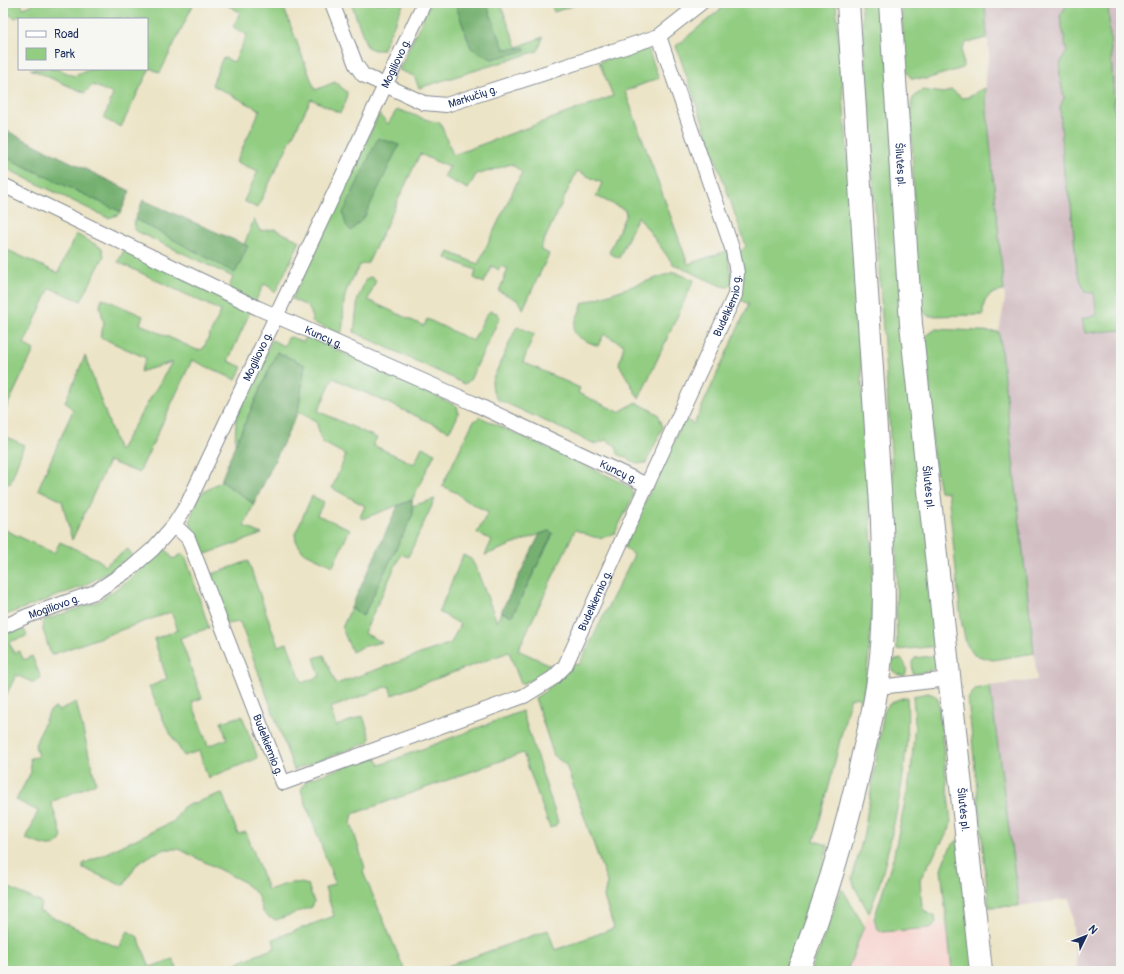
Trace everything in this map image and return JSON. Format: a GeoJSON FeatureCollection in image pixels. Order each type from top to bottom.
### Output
{"type":"FeatureCollection","features":[{"type":"Feature","properties":{"kind":"main road"},"geometry":{"type":"LineString","coordinates":[[798,971],[814,930],[837,857],[856,789],[877,686],[881,656],[884,588],[882,521],[848,3]]}},
{"type":"Feature","properties":{"kind":"main road","name":"Šilutės pl."},"geometry":{"type":"LineString","coordinates":[[890,3],[911,324],[981,971]]}},
{"type":"Feature","properties":{"kind":"street","name":"Markučių g."},"geometry":{"type":"LineString","coordinates":[[332,3],[356,65],[363,76],[424,103],[446,105],[659,36]]}},
{"type":"Feature","properties":{"kind":"street","name":"Mogiliovo g."},"geometry":{"type":"LineString","coordinates":[[3,627],[27,616],[94,592],[130,569],[145,556],[174,525],[188,503],[424,3]]}},
{"type":"Feature","properties":{"kind":"street"},"geometry":{"type":"LineString","coordinates":[[659,36],[701,3]]}},
{"type":"Feature","properties":{"kind":"street","name":"Budelkiemio g."},"geometry":{"type":"LineString","coordinates":[[174,525],[188,538],[283,783],[524,696],[554,678],[565,666],[647,484],[735,295],[737,273],[733,251],[659,36]]}},
{"type":"Feature","properties":{"kind":"street","name":"Kuncų g."},"geometry":{"type":"LineString","coordinates":[[3,185],[276,316],[473,403],[647,484]]}},
{"type":"Feature","properties":{"kind":"street"},"geometry":{"type":"LineString","coordinates":[[877,686],[949,679]]}},
{"type":"Feature","properties":{"kind":"shaded area"},"geometry":{"type":"Polygon","coordinates":[[[985,3],[1068,3],[1060,16],[1067,52],[1061,83],[1064,98],[1064,175],[1071,205],[1077,271],[1094,293],[1097,316],[1082,319],[1085,333],[1121,330],[1121,971],[1077,971],[1070,899],[1019,906],[990,686],[1037,680],[999,332],[1005,299],[985,78],[989,56],[985,3]]]}},
{"type":"Feature","properties":{"kind":"shaded area"},"geometry":{"type":"Polygon","coordinates":[[[1108,3],[1121,3],[1121,193],[1116,135],[1108,3]]]}},
{"type":"Feature","properties":{"kind":"shaded area"},"geometry":{"type":"Polygon","coordinates":[[[869,913],[878,929],[882,932],[947,925],[952,971],[847,971],[869,913]]]}},
{"type":"Feature","properties":{"kind":"green space"},"geometry":{"type":"Polygon","coordinates":[[[3,3],[21,3],[23,8],[36,3],[194,3],[160,73],[150,68],[121,127],[104,119],[113,94],[93,85],[85,93],[32,70],[60,70],[74,76],[89,70],[148,70],[148,18],[26,18],[19,15],[16,18],[3,12],[3,3]]]}},
{"type":"Feature","properties":{"kind":"green space"},"geometry":{"type":"Polygon","coordinates":[[[223,3],[282,3],[315,90],[335,82],[347,92],[346,102],[340,113],[311,99],[257,208],[244,201],[258,171],[236,162],[260,110],[212,85],[222,59],[225,58],[234,62],[247,35],[233,27],[240,12],[223,3]]]}},
{"type":"Feature","properties":{"kind":"green space"},"geometry":{"type":"Polygon","coordinates":[[[351,3],[404,3],[382,50],[374,50],[367,47],[351,3]]]}},
{"type":"Feature","properties":{"kind":"green space"},"geometry":{"type":"Polygon","coordinates":[[[430,3],[455,3],[471,48],[492,59],[525,48],[504,49],[486,3],[500,3],[517,47],[543,37],[538,51],[419,88],[414,76],[399,70],[430,3]]]}},
{"type":"Feature","properties":{"kind":"green space"},"geometry":{"type":"Polygon","coordinates":[[[455,3],[486,3],[504,49],[525,48],[525,51],[492,59],[471,48],[455,3]]]}},
{"type":"Feature","properties":{"kind":"green space"},"geometry":{"type":"Polygon","coordinates":[[[551,3],[580,3],[554,12],[551,3]]]}},
{"type":"Feature","properties":{"kind":"green space"},"geometry":{"type":"Polygon","coordinates":[[[728,3],[836,3],[859,307],[863,403],[873,562],[872,620],[863,699],[862,702],[860,702],[858,697],[850,699],[814,841],[828,845],[822,870],[785,971],[434,971],[548,930],[555,950],[614,928],[604,897],[607,882],[566,765],[554,756],[535,698],[555,682],[571,663],[579,665],[634,555],[624,547],[684,419],[694,424],[749,304],[739,299],[739,253],[746,246],[676,46],[728,3]]]}},
{"type":"Feature","properties":{"kind":"green space"},"geometry":{"type":"Polygon","coordinates":[[[861,3],[883,3],[940,646],[897,650],[897,567],[890,434],[861,3]]]}},
{"type":"Feature","properties":{"kind":"green space"},"geometry":{"type":"Polygon","coordinates":[[[901,3],[985,3],[987,38],[966,43],[962,49],[963,68],[926,79],[911,78],[905,70],[901,3]]]}},
{"type":"Feature","properties":{"kind":"green space"},"geometry":{"type":"Polygon","coordinates":[[[1068,3],[1108,3],[1121,193],[1121,330],[1085,333],[1082,319],[1097,315],[1094,293],[1085,292],[1077,271],[1071,205],[1064,175],[1060,107],[1064,98],[1060,80],[1060,68],[1063,57],[1067,52],[1060,16],[1068,3]]]}},
{"type":"Feature","properties":{"kind":"green space"},"geometry":{"type":"Polygon","coordinates":[[[644,46],[648,49],[659,78],[625,91],[688,264],[727,251],[733,284],[727,287],[721,286],[673,264],[638,216],[619,258],[609,253],[626,214],[625,210],[596,196],[602,183],[577,171],[540,249],[549,254],[523,309],[519,301],[499,291],[508,269],[501,266],[499,270],[492,266],[484,283],[474,278],[476,270],[446,258],[449,252],[478,264],[522,172],[511,164],[480,174],[477,173],[468,189],[444,177],[450,166],[420,154],[368,263],[360,265],[347,288],[344,301],[341,334],[312,322],[311,312],[307,306],[292,299],[379,114],[388,124],[396,111],[399,110],[431,121],[440,122],[453,155],[613,96],[599,62],[644,46]]]}},
{"type":"Feature","properties":{"kind":"green space"},"geometry":{"type":"Polygon","coordinates":[[[985,88],[1004,291],[990,295],[985,301],[983,315],[928,316],[922,310],[921,295],[913,252],[914,203],[911,105],[913,98],[922,90],[944,93],[951,90],[962,98],[965,98],[985,88]]]}},
{"type":"Feature","properties":{"kind":"green space"},"geometry":{"type":"Polygon","coordinates":[[[3,129],[130,191],[121,212],[3,156],[3,129]]]}},
{"type":"Feature","properties":{"kind":"green space"},"geometry":{"type":"Polygon","coordinates":[[[378,138],[399,145],[365,216],[351,231],[346,225],[343,213],[378,138]]]}},
{"type":"Feature","properties":{"kind":"green space"},"geometry":{"type":"Polygon","coordinates":[[[3,156],[121,212],[118,215],[108,218],[3,167],[3,156]]]}},
{"type":"Feature","properties":{"kind":"green space"},"geometry":{"type":"Polygon","coordinates":[[[143,200],[248,246],[235,273],[135,219],[143,200]]]}},
{"type":"Feature","properties":{"kind":"green space"},"geometry":{"type":"Polygon","coordinates":[[[135,219],[235,272],[247,246],[244,245],[254,219],[260,231],[274,229],[300,241],[275,293],[264,284],[255,302],[228,290],[233,277],[134,230],[135,219]]]}},
{"type":"Feature","properties":{"kind":"green space"},"geometry":{"type":"Polygon","coordinates":[[[76,234],[102,248],[104,256],[81,301],[50,288],[24,344],[34,350],[3,415],[3,248],[58,273],[76,234]]]}},
{"type":"Feature","properties":{"kind":"green space"},"geometry":{"type":"Polygon","coordinates":[[[124,250],[251,310],[228,361],[242,367],[236,380],[192,360],[139,473],[109,461],[72,540],[62,501],[38,489],[73,410],[65,402],[85,356],[119,451],[172,362],[140,372],[146,358],[100,337],[104,324],[100,306],[102,298],[143,316],[140,324],[197,350],[203,349],[221,311],[118,262],[124,250]]]}},
{"type":"Feature","properties":{"kind":"green space"},"geometry":{"type":"Polygon","coordinates":[[[674,272],[694,280],[639,399],[619,364],[624,345],[604,334],[598,346],[576,335],[574,326],[583,303],[674,272]]]}},
{"type":"Feature","properties":{"kind":"green space"},"geometry":{"type":"Polygon","coordinates":[[[370,277],[376,280],[368,300],[424,326],[427,319],[473,341],[486,315],[490,311],[497,313],[500,317],[470,380],[465,384],[354,332],[358,298],[366,279],[370,277]]]}},
{"type":"Feature","properties":{"kind":"green space"},"geometry":{"type":"Polygon","coordinates":[[[519,327],[534,334],[523,362],[580,388],[578,393],[619,412],[636,402],[658,414],[663,427],[646,463],[638,464],[618,454],[616,446],[606,440],[595,444],[497,399],[493,392],[492,381],[516,328],[519,327]]]}},
{"type":"Feature","properties":{"kind":"green space"},"geometry":{"type":"Polygon","coordinates":[[[936,329],[999,332],[1034,653],[993,660],[974,655],[966,643],[961,620],[948,492],[940,491],[933,455],[926,336],[936,329]]]}},
{"type":"Feature","properties":{"kind":"green space"},"geometry":{"type":"Polygon","coordinates":[[[307,336],[457,406],[458,416],[449,431],[333,378],[318,411],[377,438],[373,445],[414,464],[422,447],[435,453],[412,500],[362,519],[360,517],[365,506],[332,488],[346,455],[322,442],[316,421],[298,412],[305,365],[277,352],[235,445],[236,418],[272,340],[284,346],[288,338],[291,337],[303,342],[307,336]]]}},
{"type":"Feature","properties":{"kind":"green space"},"geometry":{"type":"Polygon","coordinates":[[[277,352],[305,365],[298,412],[254,504],[221,481],[235,445],[277,352]]]}},
{"type":"Feature","properties":{"kind":"green space"},"geometry":{"type":"Polygon","coordinates":[[[480,417],[619,481],[629,488],[633,494],[633,497],[615,533],[599,538],[575,530],[518,650],[550,665],[541,675],[521,684],[509,652],[392,695],[389,686],[330,708],[336,726],[363,716],[370,737],[369,742],[294,770],[240,622],[226,624],[209,578],[210,575],[248,561],[278,646],[287,643],[302,683],[320,676],[314,658],[324,655],[336,684],[451,643],[460,624],[439,612],[463,555],[471,559],[476,568],[497,622],[501,612],[512,616],[553,534],[548,531],[485,555],[492,540],[477,533],[488,512],[463,499],[457,493],[442,486],[473,422],[480,417]]]}},
{"type":"Feature","properties":{"kind":"green space"},"geometry":{"type":"Polygon","coordinates":[[[3,435],[24,445],[10,484],[3,480],[3,435]]]}},
{"type":"Feature","properties":{"kind":"green space"},"geometry":{"type":"Polygon","coordinates":[[[221,481],[254,504],[244,526],[262,534],[206,554],[200,553],[190,519],[199,495],[221,481]]]}},
{"type":"Feature","properties":{"kind":"green space"},"geometry":{"type":"Polygon","coordinates":[[[312,496],[324,502],[317,515],[350,529],[333,566],[303,552],[296,541],[295,534],[312,496]]]}},
{"type":"Feature","properties":{"kind":"green space"},"geometry":{"type":"Polygon","coordinates":[[[435,499],[408,557],[401,554],[364,633],[382,642],[362,647],[352,652],[342,628],[351,608],[363,616],[413,514],[412,506],[435,499]]]}},
{"type":"Feature","properties":{"kind":"green space"},"geometry":{"type":"Polygon","coordinates":[[[412,500],[413,514],[363,616],[351,608],[398,506],[412,500]]]}},
{"type":"Feature","properties":{"kind":"green space"},"geometry":{"type":"Polygon","coordinates":[[[3,529],[54,553],[60,542],[99,560],[104,566],[128,549],[132,556],[107,573],[81,587],[3,616],[3,529]]]}},
{"type":"Feature","properties":{"kind":"green space"},"geometry":{"type":"Polygon","coordinates":[[[549,531],[553,533],[512,616],[501,612],[540,534],[549,531]]]}},
{"type":"Feature","properties":{"kind":"green space"},"geometry":{"type":"Polygon","coordinates":[[[165,548],[173,559],[182,554],[186,558],[209,628],[180,638],[202,698],[192,702],[208,746],[227,739],[221,722],[242,716],[257,756],[256,759],[208,778],[199,751],[184,756],[167,728],[149,687],[167,679],[154,639],[178,630],[171,612],[51,655],[43,630],[42,621],[97,602],[125,583],[165,548]]]}},
{"type":"Feature","properties":{"kind":"green space"},"geometry":{"type":"Polygon","coordinates":[[[21,628],[25,631],[27,636],[9,642],[14,653],[19,651],[24,660],[32,656],[41,678],[34,683],[16,675],[3,702],[3,635],[21,628]]]}},
{"type":"Feature","properties":{"kind":"green space"},"geometry":{"type":"Polygon","coordinates":[[[940,655],[934,668],[927,672],[913,674],[912,662],[915,658],[940,655]]]}},
{"type":"Feature","properties":{"kind":"green space"},"geometry":{"type":"Polygon","coordinates":[[[901,659],[906,668],[906,674],[904,676],[897,674],[892,670],[892,660],[901,659]]]}},
{"type":"Feature","properties":{"kind":"green space"},"geometry":{"type":"Polygon","coordinates":[[[990,686],[1019,906],[989,907],[968,699],[975,689],[990,686]]]}},
{"type":"Feature","properties":{"kind":"green space"},"geometry":{"type":"Polygon","coordinates":[[[928,693],[938,698],[951,823],[949,830],[920,879],[922,907],[926,912],[935,917],[936,923],[930,928],[882,932],[878,929],[874,919],[893,859],[911,773],[915,721],[913,696],[928,693]]]}},
{"type":"Feature","properties":{"kind":"green space"},"geometry":{"type":"Polygon","coordinates":[[[907,697],[908,714],[906,748],[899,799],[890,843],[869,913],[855,888],[852,878],[863,838],[884,712],[893,702],[907,697]]]}},
{"type":"Feature","properties":{"kind":"green space"},"geometry":{"type":"Polygon","coordinates":[[[76,702],[96,783],[51,802],[62,836],[56,845],[42,845],[26,839],[38,811],[16,800],[31,772],[30,758],[38,757],[35,745],[50,711],[56,707],[58,711],[76,702]]]}},
{"type":"Feature","properties":{"kind":"green space"},"geometry":{"type":"Polygon","coordinates":[[[522,711],[558,822],[555,826],[550,828],[523,753],[353,814],[351,823],[365,868],[363,872],[405,971],[216,971],[275,948],[273,939],[334,916],[325,888],[335,883],[301,790],[307,780],[375,756],[380,765],[522,711]]]}},
{"type":"Feature","properties":{"kind":"green space"},"geometry":{"type":"Polygon","coordinates":[[[222,793],[238,834],[246,832],[268,890],[292,883],[303,883],[308,885],[314,902],[312,907],[276,920],[268,917],[263,912],[257,894],[242,881],[179,849],[165,849],[153,854],[136,865],[123,886],[83,868],[83,864],[174,821],[183,807],[222,793]]]}},
{"type":"Feature","properties":{"kind":"green space"},"geometry":{"type":"Polygon","coordinates":[[[958,840],[975,971],[952,971],[941,869],[950,849],[958,840]]]}},
{"type":"Feature","properties":{"kind":"green space"},"geometry":{"type":"Polygon","coordinates":[[[3,885],[42,903],[39,911],[119,948],[128,931],[138,937],[150,967],[173,959],[178,971],[3,971],[3,885]]]}},
{"type":"Feature","properties":{"kind":"green space"},"geometry":{"type":"Polygon","coordinates":[[[840,890],[843,890],[864,926],[847,971],[810,971],[821,946],[840,890]]]}}]}
